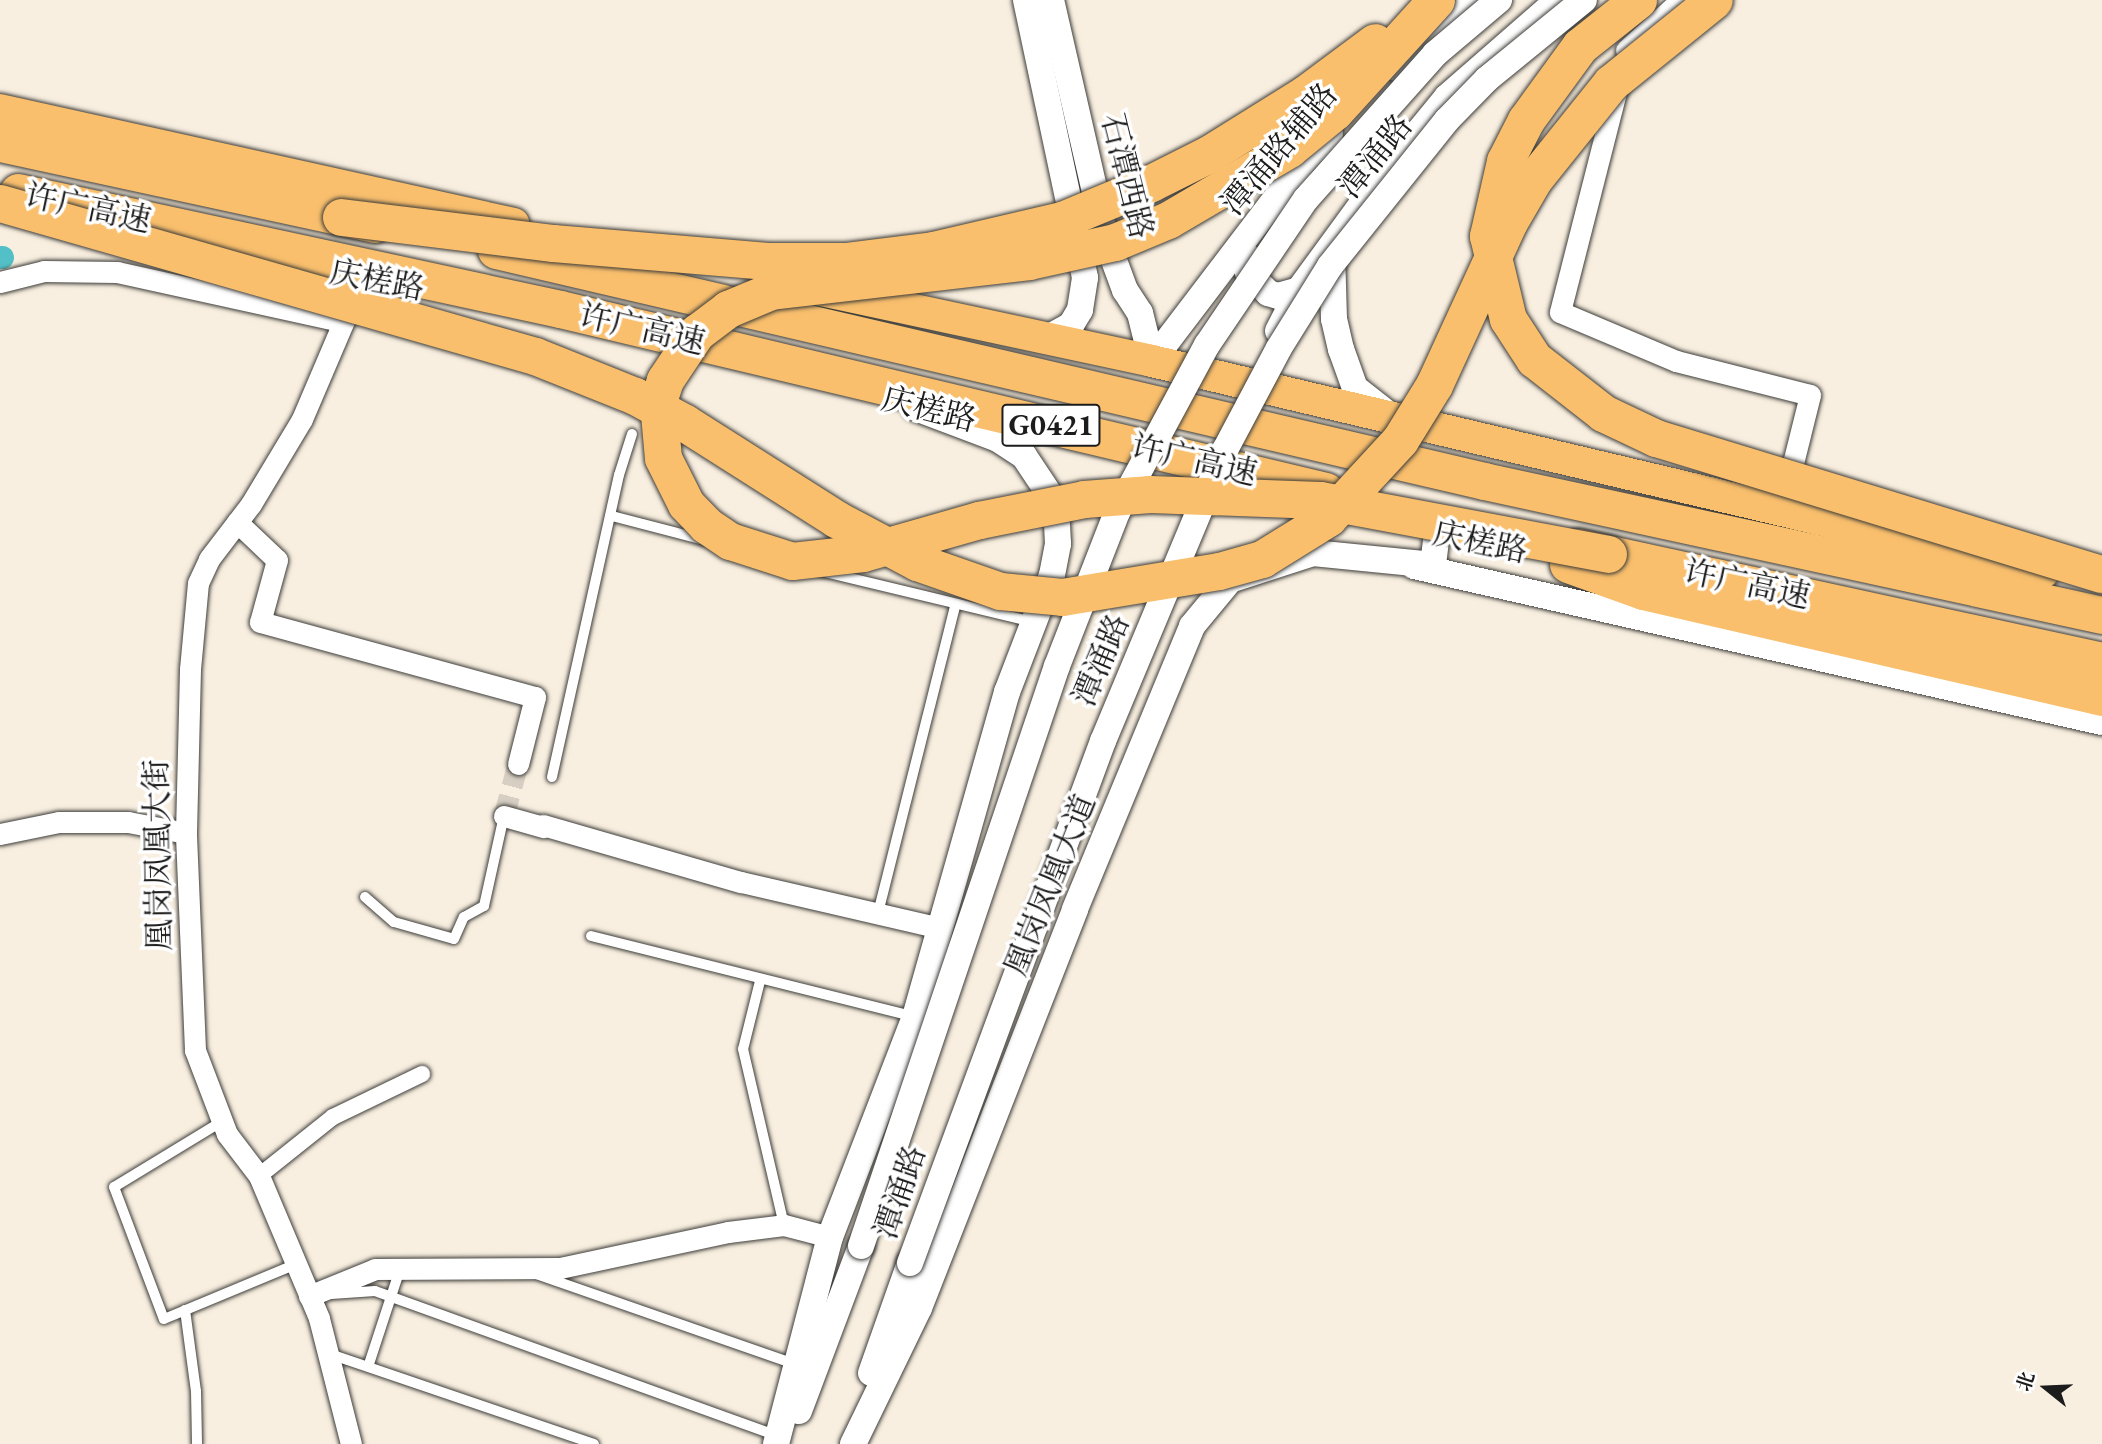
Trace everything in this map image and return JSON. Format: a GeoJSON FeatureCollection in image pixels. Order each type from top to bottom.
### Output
{"type":"FeatureCollection","features":[{"type":"Feature","properties":{"kind":"highway"},"geometry":{"type":"LineString","coordinates":[[341,217],[553,243],[767,261],[845,261],[933,250],[1062,220],[1209,154],[1305,94],[1434,0]]}},
{"type":"Feature","properties":{"kind":"highway"},"geometry":{"type":"LineString","coordinates":[[1434,0],[1334,111],[1289,149],[1168,220],[1115,242],[1028,261],[771,291],[728,309],[697,332],[665,380],[658,402],[663,458],[686,504],[706,525],[730,541],[792,561],[863,553],[979,520],[1084,499],[1150,494],[1320,500],[1608,554]]}},
{"type":"Feature","properties":{"kind":"highway"},"geometry":{"type":"LineString","coordinates":[[1638,0],[1580,46],[1526,120],[1505,161],[1488,236],[1508,319],[1534,359],[1603,413],[1656,438],[2102,574]]}},
{"type":"Feature","properties":{"kind":"highway"},"geometry":{"type":"LineString","coordinates":[[0,203],[535,356],[635,396],[685,423],[836,519],[917,562],[1000,591],[1062,597],[1219,571],[1262,558],[1328,518],[1400,440],[1434,385],[1509,222],[1534,179],[1611,83],[1714,0]]}},
{"type":"Feature","properties":{"kind":"highway","name":"许广高速"},"geometry":{"type":"LineString","coordinates":[[0,143],[818,323],[1484,481],[2102,615]]}},
{"type":"Feature","properties":{"kind":"highway","name":"许广高速"},"geometry":{"type":"LineString","coordinates":[[0,188],[560,309],[1189,460],[2102,661]]}},
{"type":"Feature","properties":{"kind":"highway"},"geometry":{"type":"LineString","coordinates":[[1551,557],[1643,591],[1834,632],[2102,697]]}},
{"type":"Feature","properties":{"kind":"main road"},"geometry":{"type":"LineString","coordinates":[[0,110],[1152,362],[1781,513],[2102,585]]}},
{"type":"Feature","properties":{"kind":"main road","name":"庆槎路"},"geometry":{"type":"LineString","coordinates":[[0,203],[363,276],[905,403],[1234,486],[1437,533],[2102,678]]}},
{"type":"Feature","properties":{"kind":"street","name":"石潭西路"},"geometry":{"type":"LineString","coordinates":[[1026,0],[1085,278],[1080,310],[1071,325],[1044,340]]}},
{"type":"Feature","properties":{"kind":"street","name":"石潭西路"},"geometry":{"type":"LineString","coordinates":[[1051,0],[1105,236],[1125,290],[1140,313],[1152,362]]}},
{"type":"Feature","properties":{"kind":"street","name":"潭涌路辅路"},"geometry":{"type":"LineString","coordinates":[[1152,362],[1305,160],[1431,34],[1478,0]]}},
{"type":"Feature","properties":{"kind":"street","name":"潭涌路"},"geometry":{"type":"LineString","coordinates":[[780,1441],[860,1246],[995,862],[1057,666],[1129,489],[1207,345],[1306,199],[1435,54],[1499,0]]}},
{"type":"Feature","properties":{"kind":"street"},"geometry":{"type":"LineString","coordinates":[[1250,385],[1299,289],[1447,97],[1558,0]]}},
{"type":"Feature","properties":{"kind":"street","name":"潭涌路"},"geometry":{"type":"LineString","coordinates":[[846,1444],[1103,741],[1225,450],[1273,359],[1330,266],[1447,120],[1487,79],[1584,0]]}},
{"type":"Feature","properties":{"kind":"street"},"geometry":{"type":"LineString","coordinates":[[1681,0],[1627,49],[1560,312],[1676,361],[1810,395],[1781,513]]}},
{"type":"Feature","properties":{"kind":"street"},"geometry":{"type":"LineString","coordinates":[[1254,228],[1248,272],[1256,284],[1278,296],[1299,289]]}},
{"type":"Feature","properties":{"kind":"street"},"geometry":{"type":"LineString","coordinates":[[1332,245],[1334,320],[1355,388],[1396,420]]}},
{"type":"Feature","properties":{"kind":"street"},"geometry":{"type":"LineString","coordinates":[[0,282],[44,271],[117,272],[344,322]]}},
{"type":"Feature","properties":{"kind":"street","name":"凰岗凤凰大街"},"geometry":{"type":"LineString","coordinates":[[351,1444],[309,1296],[259,1176],[221,1122],[195,1050],[186,833],[190,669],[198,583],[209,559],[237,522],[302,419],[363,276]]}},
{"type":"Feature","properties":{"kind":"street"},"geometry":{"type":"LineString","coordinates":[[780,1441],[795,1364],[830,1237],[915,1017],[979,798],[1006,692],[1052,575],[1058,544],[1056,504],[1040,475],[1024,456],[998,439],[905,403]]}},
{"type":"Feature","properties":{"kind":"street"},"geometry":{"type":"LineString","coordinates":[[1234,486],[1369,556],[2102,722]]}},
{"type":"Feature","properties":{"kind":"street"},"geometry":{"type":"LineString","coordinates":[[237,522],[277,560],[260,622],[535,697],[518,764]]}},
{"type":"Feature","properties":{"kind":"street","name":"凰岗凤凰大道"},"geometry":{"type":"LineString","coordinates":[[853,1444],[919,1308],[1075,909],[1192,626],[1230,580],[1312,553],[1369,556],[1433,565],[1437,533]]}},
{"type":"Feature","properties":{"kind":"street"},"geometry":{"type":"LineString","coordinates":[[504,816],[741,881],[940,928]]}},
{"type":"Feature","properties":{"kind":"street"},"geometry":{"type":"LineString","coordinates":[[0,834],[59,822],[128,822],[186,833]]}},
{"type":"Feature","properties":{"kind":"street"},"geometry":{"type":"LineString","coordinates":[[259,1176],[333,1117],[422,1074]]}},
{"type":"Feature","properties":{"kind":"street"},"geometry":{"type":"LineString","coordinates":[[309,1296],[375,1269],[560,1268],[728,1232],[784,1225],[830,1237]]}},
{"type":"Feature","properties":{"kind":"lane"},"geometry":{"type":"LineString","coordinates":[[552,777],[619,475],[632,434]]}},
{"type":"Feature","properties":{"kind":"lane"},"geometry":{"type":"LineString","coordinates":[[612,516],[955,607],[1033,622]]}},
{"type":"Feature","properties":{"kind":"lane"},"geometry":{"type":"LineString","coordinates":[[878,912],[955,607]]}},
{"type":"Feature","properties":{"kind":"lane"},"geometry":{"type":"LineString","coordinates":[[365,897],[394,922],[454,939],[464,918],[484,906],[504,816]]}},
{"type":"Feature","properties":{"kind":"lane"},"geometry":{"type":"LineString","coordinates":[[591,936],[760,981],[915,1017]]}},
{"type":"Feature","properties":{"kind":"lane"},"geometry":{"type":"LineString","coordinates":[[760,981],[743,1049],[784,1225]]}},
{"type":"Feature","properties":{"kind":"lane"},"geometry":{"type":"LineString","coordinates":[[221,1122],[114,1187],[164,1319],[296,1264]]}},
{"type":"Feature","properties":{"kind":"lane"},"geometry":{"type":"LineString","coordinates":[[515,1267],[795,1364]]}},
{"type":"Feature","properties":{"kind":"lane"},"geometry":{"type":"LineString","coordinates":[[369,1364],[400,1269]]}},
{"type":"Feature","properties":{"kind":"lane"},"geometry":{"type":"LineString","coordinates":[[309,1296],[375,1291],[780,1441]]}},
{"type":"Feature","properties":{"kind":"lane"},"geometry":{"type":"LineString","coordinates":[[185,1310],[195,1391],[197,1444]]}},
{"type":"Feature","properties":{"kind":"lane"},"geometry":{"type":"LineString","coordinates":[[327,1353],[369,1364],[594,1444]]}},
{"type":"Feature","properties":{"kind":"tunnel"},"geometry":{"type":"LineString","coordinates":[[504,816],[518,764]]}}]}
